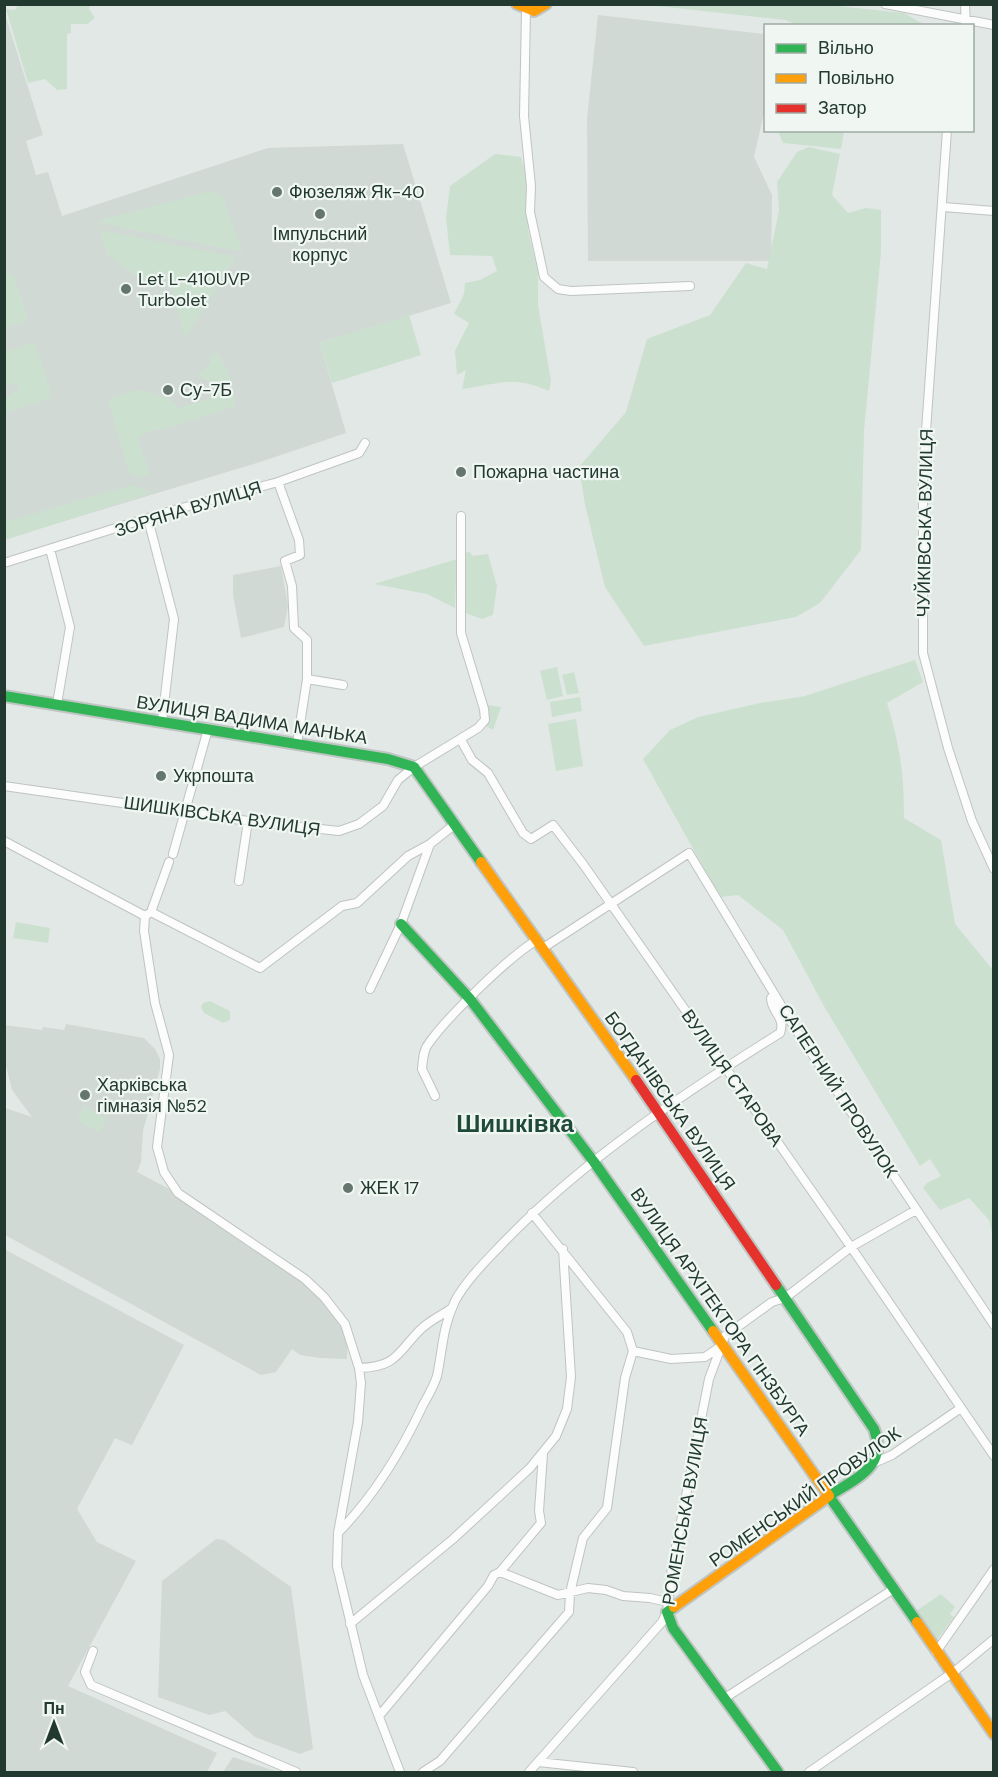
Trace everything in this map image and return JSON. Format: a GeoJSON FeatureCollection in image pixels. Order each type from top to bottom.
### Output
{"type":"FeatureCollection","features":[{"type":"Feature","properties":{"kind":"main road"},"geometry":{"type":"LineString","coordinates":[[521,7],[534,11],[546,4]]}},
{"type":"Feature","properties":{"kind":"main road","name":"ВУЛИЦЯ ВАДИМА МАНЬКА"},"geometry":{"type":"LineString","coordinates":[[4,696],[388,759],[414,767]]}},
{"type":"Feature","properties":{"kind":"main road","name":"БОГДАНІВСЬКА ВУЛИЦЯ"},"geometry":{"type":"LineString","coordinates":[[414,767],[660,1114],[874,1429],[880,1447],[876,1462]]}},
{"type":"Feature","properties":{"kind":"main road","name":"ВУЛИЦЯ АРХІТЕКТОРА ГІНЗБУРГА"},"geometry":{"type":"LineString","coordinates":[[401,924],[470,999],[594,1162],[993,1734]]}},
{"type":"Feature","properties":{"kind":"main road","name":"РОМЕНСЬКИЙ ПРОВУЛОК"},"geometry":{"type":"LineString","coordinates":[[667,1607],[747,1557],[876,1462]]}},
{"type":"Feature","properties":{"kind":"main road"},"geometry":{"type":"LineString","coordinates":[[667,1607],[673,1628],[778,1773]]}},
{"type":"Feature","properties":{"kind":"street"},"geometry":{"type":"LineString","coordinates":[[885,4],[993,26]]}},
{"type":"Feature","properties":{"kind":"street"},"geometry":{"type":"LineString","coordinates":[[965,4],[966,22]]}},
{"type":"Feature","properties":{"kind":"street"},"geometry":{"type":"LineString","coordinates":[[521,7],[524,116],[531,186],[530,212],[544,278],[558,288],[571,291],[690,286]]}},
{"type":"Feature","properties":{"kind":"street","name":"ЧУЙКІВСЬКА ВУЛИЦЯ"},"geometry":{"type":"LineString","coordinates":[[947,132],[923,474],[923,653],[948,748],[972,821],[993,869]]}},
{"type":"Feature","properties":{"kind":"street"},"geometry":{"type":"LineString","coordinates":[[943,207],[993,211]]}},
{"type":"Feature","properties":{"kind":"street","name":"ЗОРЯНА ВУЛИЦЯ"},"geometry":{"type":"LineString","coordinates":[[4,563],[278,482],[359,453],[365,443]]}},
{"type":"Feature","properties":{"kind":"street"},"geometry":{"type":"LineString","coordinates":[[278,482],[299,540],[300,555],[285,561],[291,586],[294,628],[307,640],[307,679],[297,744]]}},
{"type":"Feature","properties":{"kind":"street"},"geometry":{"type":"LineString","coordinates":[[414,767],[461,740],[482,724],[484,709],[461,633],[461,516]]}},
{"type":"Feature","properties":{"kind":"street"},"geometry":{"type":"LineString","coordinates":[[148,519],[174,619],[162,722]]}},
{"type":"Feature","properties":{"kind":"street"},"geometry":{"type":"LineString","coordinates":[[50,549],[70,627],[57,704]]}},
{"type":"Feature","properties":{"kind":"street"},"geometry":{"type":"LineString","coordinates":[[307,679],[342,685]]}},
{"type":"Feature","properties":{"kind":"street"},"geometry":{"type":"LineString","coordinates":[[208,729],[171,858],[148,914],[144,931],[158,1015],[169,1055],[157,1147],[164,1172],[178,1193],[305,1280],[324,1297],[345,1324],[359,1368],[361,1383],[358,1422],[338,1533],[337,1566],[363,1675],[400,1773]]}},
{"type":"Feature","properties":{"kind":"street","name":"ВУЛИЦЯ СТАРОВА"},"geometry":{"type":"LineString","coordinates":[[461,740],[472,760],[488,773],[523,833],[531,839],[553,825],[851,1247],[993,1456]]}},
{"type":"Feature","properties":{"kind":"street","name":"ШИШКІВСЬКА ВУЛИЦЯ"},"geometry":{"type":"LineString","coordinates":[[4,786],[248,821],[339,831],[349,829],[382,806],[398,780],[414,767]]}},
{"type":"Feature","properties":{"kind":"street"},"geometry":{"type":"LineString","coordinates":[[239,881],[248,821]]}},
{"type":"Feature","properties":{"kind":"street"},"geometry":{"type":"LineString","coordinates":[[4,842],[260,968],[342,906],[357,903],[408,855],[430,844],[454,825]]}},
{"type":"Feature","properties":{"kind":"street"},"geometry":{"type":"LineString","coordinates":[[370,989],[401,924],[430,844]]}},
{"type":"Feature","properties":{"kind":"street","name":"САПЕРНИЙ ПРОВУЛОК"},"geometry":{"type":"LineString","coordinates":[[610,903],[689,853],[775,995],[993,1325]]}},
{"type":"Feature","properties":{"kind":"street"},"geometry":{"type":"LineString","coordinates":[[435,1096],[422,1069],[423,1056],[428,1043],[525,947],[540,944],[610,903]]}},
{"type":"Feature","properties":{"kind":"street"},"geometry":{"type":"LineString","coordinates":[[338,1533],[394,1460],[414,1426],[436,1377],[441,1338],[453,1307],[479,1268],[532,1213],[594,1162],[725,1067],[780,1033],[783,1025],[781,1018],[771,1006],[771,998],[775,995]]}},
{"type":"Feature","properties":{"kind":"street"},"geometry":{"type":"LineString","coordinates":[[633,1351],[650,1356],[676,1359],[705,1357],[723,1345],[725,1336],[772,1302],[785,1298],[851,1247],[916,1210]]}},
{"type":"Feature","properties":{"kind":"street"},"geometry":{"type":"LineString","coordinates":[[423,1773],[440,1761],[569,1612],[570,1593],[583,1538],[607,1508],[625,1378],[633,1351],[627,1332],[563,1248],[532,1213]]}},
{"type":"Feature","properties":{"kind":"street"},"geometry":{"type":"LineString","coordinates":[[350,1624],[453,1539],[530,1468],[556,1436],[567,1408],[571,1377],[563,1248]]}},
{"type":"Feature","properties":{"kind":"street"},"geometry":{"type":"LineString","coordinates":[[359,1368],[386,1365],[397,1359],[419,1331],[453,1307]]}},
{"type":"Feature","properties":{"kind":"street","name":"РОМЕНСЬКА ВУЛИЦЯ"},"geometry":{"type":"LineString","coordinates":[[529,1773],[662,1622],[667,1607],[709,1379],[723,1345]]}},
{"type":"Feature","properties":{"kind":"street","name":"РОМЕНСЬКИЙ ПРОВУЛОК"},"geometry":{"type":"LineString","coordinates":[[876,1462],[892,1455],[961,1408]]}},
{"type":"Feature","properties":{"kind":"street"},"geometry":{"type":"LineString","coordinates":[[379,1716],[488,1586],[494,1575],[500,1572],[542,1523],[539,1511],[543,1452]]}},
{"type":"Feature","properties":{"kind":"street"},"geometry":{"type":"LineString","coordinates":[[936,1652],[993,1569]]}},
{"type":"Feature","properties":{"kind":"street"},"geometry":{"type":"LineString","coordinates":[[500,1572],[558,1595],[588,1588],[606,1590],[667,1607]]}},
{"type":"Feature","properties":{"kind":"street"},"geometry":{"type":"LineString","coordinates":[[725,1698],[892,1590]]}},
{"type":"Feature","properties":{"kind":"street"},"geometry":{"type":"LineString","coordinates":[[809,1773],[951,1674],[993,1639]]}},
{"type":"Feature","properties":{"kind":"street"},"geometry":{"type":"LineString","coordinates":[[93,1651],[85,1672],[91,1685],[296,1773]]}},
{"type":"Feature","properties":{"kind":"street"},"geometry":{"type":"LineString","coordinates":[[538,1762],[633,1773]]}},
{"type":"Feature","properties":{"kind":"shaded area"},"geometry":{"type":"Polygon","coordinates":[[[4,11],[43,135],[26,141],[36,175],[48,172],[62,216],[268,148],[403,144],[451,303],[320,343],[346,433],[260,462],[5,539],[4,11]]]}},
{"type":"Feature","properties":{"kind":"shaded area"},"geometry":{"type":"Polygon","coordinates":[[[598,15],[764,34],[764,112],[754,157],[772,195],[771,261],[588,261],[587,119],[598,15]]]}},
{"type":"Feature","properties":{"kind":"shaded area"},"geometry":{"type":"Polygon","coordinates":[[[281,566],[288,606],[284,627],[241,638],[233,595],[233,575],[281,566]]]}},
{"type":"Feature","properties":{"kind":"shaded area"},"geometry":{"type":"Polygon","coordinates":[[[66,1024],[144,1038],[155,1049],[160,1059],[160,1069],[143,1131],[141,1162],[137,1172],[175,1192],[303,1281],[336,1314],[347,1341],[347,1359],[300,1355],[292,1349],[276,1372],[261,1375],[5,1235],[5,1108],[32,1117],[12,1090],[5,1062],[4,1025],[42,1030],[43,1027],[64,1030],[66,1024]]]}},
{"type":"Feature","properties":{"kind":"shaded area"},"geometry":{"type":"Polygon","coordinates":[[[4,1249],[184,1345],[132,1445],[115,1438],[77,1509],[97,1542],[136,1561],[68,1686],[217,1753],[207,1772],[5,1772],[4,1249]]]}},
{"type":"Feature","properties":{"kind":"shaded area"},"geometry":{"type":"Polygon","coordinates":[[[216,1539],[224,1540],[291,1587],[313,1749],[300,1754],[255,1737],[225,1711],[209,1715],[158,1697],[162,1581],[216,1539]]]}},
{"type":"Feature","properties":{"kind":"shaded area"},"geometry":{"type":"Polygon","coordinates":[[[233,1757],[278,1772],[223,1772],[233,1757]]]}},
{"type":"Feature","properties":{"kind":"green space"},"geometry":{"type":"Polygon","coordinates":[[[18,5],[90,5],[89,9],[95,18],[87,24],[71,24],[71,33],[67,34],[67,89],[57,90],[45,79],[28,83],[6,9],[15,10],[18,5]]]}},
{"type":"Feature","properties":{"kind":"green space"},"geometry":{"type":"Polygon","coordinates":[[[649,5],[827,5],[904,13],[923,24],[795,24],[785,20],[649,5]]]}},
{"type":"Feature","properties":{"kind":"green space"},"geometry":{"type":"Polygon","coordinates":[[[779,132],[844,132],[841,149],[783,143],[779,132]]]}},
{"type":"Feature","properties":{"kind":"green space"},"geometry":{"type":"Polygon","coordinates":[[[809,147],[840,154],[832,195],[848,213],[866,208],[881,210],[881,252],[864,431],[861,550],[820,603],[796,617],[644,646],[605,587],[585,505],[579,467],[626,412],[647,339],[710,315],[746,263],[767,269],[779,210],[777,182],[797,152],[809,147]]]}},
{"type":"Feature","properties":{"kind":"green space"},"geometry":{"type":"Polygon","coordinates":[[[495,154],[521,157],[526,173],[528,230],[538,273],[538,305],[551,381],[549,391],[515,382],[462,389],[466,370],[457,375],[455,351],[469,323],[454,314],[464,294],[465,283],[480,280],[497,271],[492,256],[450,255],[446,218],[450,186],[495,154]]]}},
{"type":"Feature","properties":{"kind":"green space"},"geometry":{"type":"Polygon","coordinates":[[[212,191],[222,196],[243,252],[100,223],[100,220],[212,191]]]}},
{"type":"Feature","properties":{"kind":"green space"},"geometry":{"type":"Polygon","coordinates":[[[99,230],[236,257],[185,339],[169,274],[143,282],[107,254],[99,230]]]}},
{"type":"Feature","properties":{"kind":"green space"},"geometry":{"type":"Polygon","coordinates":[[[7,272],[14,276],[28,320],[5,328],[4,273],[7,272]]]}},
{"type":"Feature","properties":{"kind":"green space"},"geometry":{"type":"Polygon","coordinates":[[[409,315],[421,355],[332,383],[320,343],[409,315]]]}},
{"type":"Feature","properties":{"kind":"green space"},"geometry":{"type":"Polygon","coordinates":[[[35,342],[52,397],[5,413],[5,397],[17,391],[19,386],[17,383],[5,386],[5,352],[35,342]]]}},
{"type":"Feature","properties":{"kind":"green space"},"geometry":{"type":"Polygon","coordinates":[[[217,352],[230,379],[235,407],[139,436],[148,476],[138,477],[129,473],[108,400],[131,391],[142,390],[169,398],[178,408],[213,398],[218,394],[216,388],[199,374],[211,363],[209,356],[217,352]]]}},
{"type":"Feature","properties":{"kind":"green space"},"geometry":{"type":"Polygon","coordinates":[[[132,485],[152,493],[5,540],[5,519],[9,521],[132,485]]]}},
{"type":"Feature","properties":{"kind":"green space"},"geometry":{"type":"Polygon","coordinates":[[[469,552],[473,556],[488,554],[497,586],[493,615],[482,619],[465,613],[464,553],[469,552]]]}},
{"type":"Feature","properties":{"kind":"green space"},"geometry":{"type":"Polygon","coordinates":[[[457,559],[455,608],[427,594],[374,584],[457,559]]]}},
{"type":"Feature","properties":{"kind":"green space"},"geometry":{"type":"Polygon","coordinates":[[[915,660],[923,682],[887,703],[900,760],[904,818],[941,840],[955,924],[993,970],[993,1237],[989,1220],[969,1198],[940,1210],[923,1188],[927,1183],[941,1176],[930,1159],[920,1166],[825,1008],[783,930],[738,895],[720,897],[643,759],[670,730],[698,717],[805,696],[915,660]]]}},
{"type":"Feature","properties":{"kind":"green space"},"geometry":{"type":"Polygon","coordinates":[[[557,667],[563,696],[547,700],[540,671],[557,667]]]}},
{"type":"Feature","properties":{"kind":"green space"},"geometry":{"type":"Polygon","coordinates":[[[574,672],[579,693],[567,695],[562,675],[574,672]]]}},
{"type":"Feature","properties":{"kind":"green space"},"geometry":{"type":"Polygon","coordinates":[[[580,697],[582,711],[552,717],[550,702],[580,697]]]}},
{"type":"Feature","properties":{"kind":"green space"},"geometry":{"type":"Polygon","coordinates":[[[487,705],[501,707],[493,730],[486,726],[487,705]]]}},
{"type":"Feature","properties":{"kind":"green space"},"geometry":{"type":"Polygon","coordinates":[[[576,719],[583,766],[556,771],[548,724],[576,719]]]}},
{"type":"Feature","properties":{"kind":"green space"},"geometry":{"type":"Polygon","coordinates":[[[16,922],[50,928],[48,943],[13,938],[16,922]]]}},
{"type":"Feature","properties":{"kind":"green space"},"geometry":{"type":"Polygon","coordinates":[[[210,1001],[230,1011],[230,1020],[223,1023],[204,1013],[201,1007],[203,1003],[210,1001]]]}},
{"type":"Feature","properties":{"kind":"green space"},"geometry":{"type":"Polygon","coordinates":[[[84,1107],[107,1119],[99,1132],[77,1120],[84,1107]]]}},
{"type":"Feature","properties":{"kind":"green space"},"geometry":{"type":"Polygon","coordinates":[[[941,1594],[955,1607],[950,1614],[954,1617],[937,1640],[916,1611],[941,1594]]]}},
{"type":"Feature","properties":{"kind":"traffic: fast"},"geometry":{"type":"LineString","coordinates":[[4,696],[388,759],[414,767],[481,862]]}},
{"type":"Feature","properties":{"kind":"traffic: fast"},"geometry":{"type":"LineString","coordinates":[[401,924],[470,999],[594,1162],[713,1331]]}},
{"type":"Feature","properties":{"kind":"traffic: fast"},"geometry":{"type":"LineString","coordinates":[[776,1285],[874,1429],[877,1453],[873,1462],[859,1477],[829,1496],[917,1622]]}},
{"type":"Feature","properties":{"kind":"traffic: fast"},"geometry":{"type":"LineString","coordinates":[[674,1607],[667,1612],[673,1628],[778,1772]]}},
{"type":"Feature","properties":{"kind":"traffic: slow"},"geometry":{"type":"LineString","coordinates":[[517,4],[534,11],[546,4]]}},
{"type":"Feature","properties":{"kind":"traffic: slow"},"geometry":{"type":"LineString","coordinates":[[481,862],[636,1080]]}},
{"type":"Feature","properties":{"kind":"traffic: slow"},"geometry":{"type":"LineString","coordinates":[[674,1607],[829,1496],[713,1331]]}},
{"type":"Feature","properties":{"kind":"traffic: slow"},"geometry":{"type":"LineString","coordinates":[[917,1622],[994,1734]]}},
{"type":"Feature","properties":{"kind":"traffic: jam"},"geometry":{"type":"LineString","coordinates":[[636,1080],[776,1285]]}},
{"type":"Feature","properties":{"kind":"place","name":"Фюзеляж Як-40"},"geometry":{"type":"Point","coordinates":[277,192]}},
{"type":"Feature","properties":{"kind":"place","name":"Імпульсний корпус"},"geometry":{"type":"Point","coordinates":[320,214]}},
{"type":"Feature","properties":{"kind":"place","name":"Let L-410UVP Turbolet"},"geometry":{"type":"Point","coordinates":[126,289]}},
{"type":"Feature","properties":{"kind":"place","name":"Су-7Б"},"geometry":{"type":"Point","coordinates":[168,390]}},
{"type":"Feature","properties":{"kind":"place","name":"Пожарна частина"},"geometry":{"type":"Point","coordinates":[461,472]}},
{"type":"Feature","properties":{"kind":"place","name":"Укрпошта"},"geometry":{"type":"Point","coordinates":[161,776]}},
{"type":"Feature","properties":{"kind":"place","name":"Харківська гімназія №52"},"geometry":{"type":"Point","coordinates":[85,1095]}},
{"type":"Feature","properties":{"kind":"place","name":"ЖЕК 17"},"geometry":{"type":"Point","coordinates":[348,1188]}},
{"type":"Feature","properties":{"kind":"district","name":"Шишківка"},"geometry":{"type":"Point","coordinates":[515,1123]}}]}
